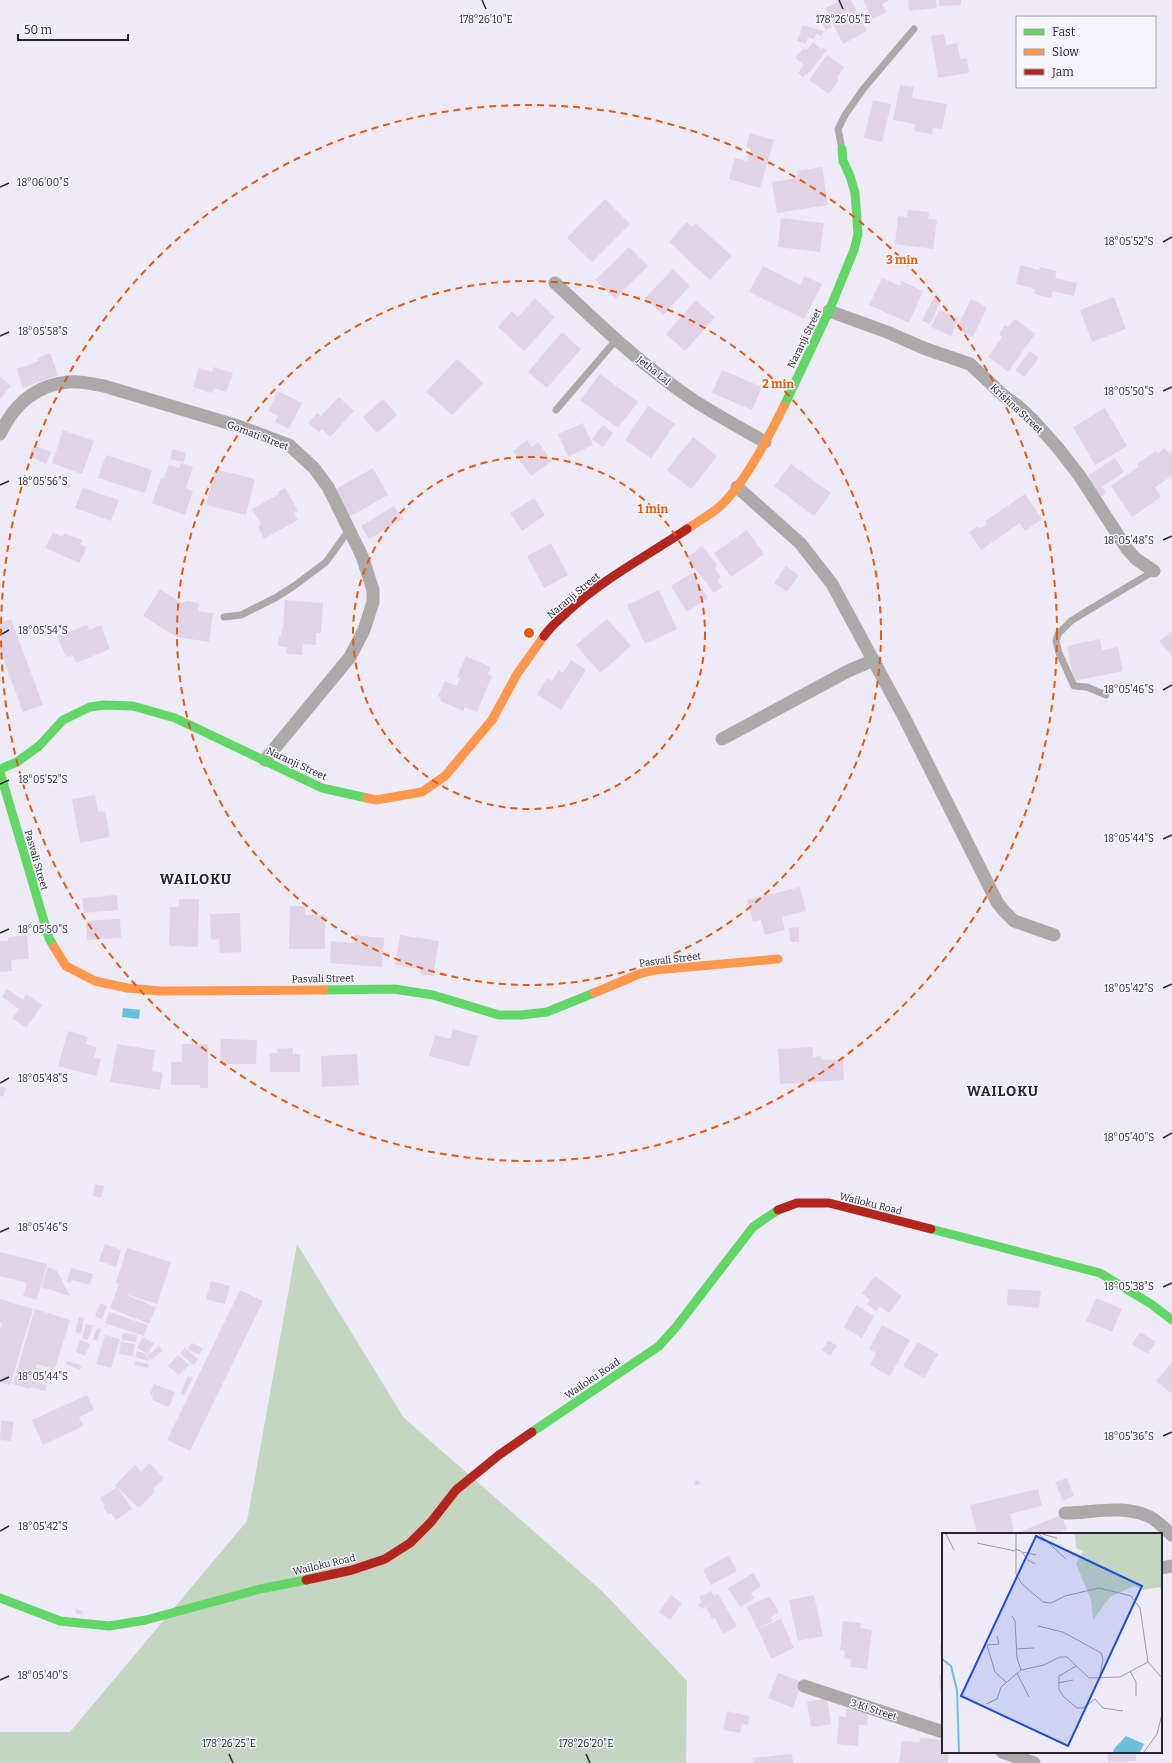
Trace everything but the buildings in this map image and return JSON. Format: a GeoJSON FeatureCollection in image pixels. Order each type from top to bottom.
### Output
{"type":"FeatureCollection","features":[{"type":"Feature","properties":{"kind":"street","name":"Naranji Street"},"geometry":{"type":"LineString","coordinates":[[0,769],[17,762],[39,746],[63,720],[90,707],[104,705],[133,706],[175,718],[322,788],[376,800],[422,792],[445,776],[492,720],[517,674],[550,629],[576,604],[614,575],[656,550],[718,508],[737,487],[765,442],[829,311],[854,250],[858,234],[856,193],[843,160],[842,149]]}},
{"type":"Feature","properties":{"kind":"street","name":"Jetha Lal"},"geometry":{"type":"LineString","coordinates":[[555,283],[616,340],[666,381],[688,397],[765,442]]}},
{"type":"Feature","properties":{"kind":"street","name":"Krishna Street"},"geometry":{"type":"LineString","coordinates":[[829,311],[887,332],[926,349],[970,364],[1004,396],[1018,406],[1058,448],[1079,475],[1127,549],[1136,559],[1154,571]]}},
{"type":"Feature","properties":{"kind":"street","name":"Gomati Street"},"geometry":{"type":"LineString","coordinates":[[0,434],[17,406],[39,391],[70,382],[104,386],[238,426],[289,445],[300,453],[314,468],[328,487],[362,556],[373,590],[373,602],[364,630],[350,657],[265,760]]}},
{"type":"Feature","properties":{"kind":"street"},"geometry":{"type":"LineString","coordinates":[[737,487],[800,543],[832,584],[904,716],[997,902],[1014,921],[1054,935]]}},
{"type":"Feature","properties":{"kind":"street"},"geometry":{"type":"LineString","coordinates":[[722,739],[848,671],[874,660]]}},
{"type":"Feature","properties":{"kind":"street","name":"Pasvali Street"},"geometry":{"type":"LineString","coordinates":[[0,772],[49,938],[66,966],[95,981],[127,988],[160,991],[394,989],[433,995],[499,1015],[521,1015],[546,1012],[639,974],[655,970],[778,959]]}},
{"type":"Feature","properties":{"kind":"street","name":"Wailoku Road"},"geometry":{"type":"LineString","coordinates":[[0,1598],[60,1621],[109,1626],[146,1620],[260,1589],[352,1570],[385,1559],[410,1543],[431,1522],[456,1490],[499,1455],[660,1346],[753,1227],[774,1211],[797,1203],[829,1204],[1100,1273],[1151,1304],[1172,1320]]}},
{"type":"Feature","properties":{"kind":"street"},"geometry":{"type":"LineString","coordinates":[[1065,1513],[1100,1510],[1129,1511],[1150,1518],[1172,1535]]}},
{"type":"Feature","properties":{"kind":"street"},"geometry":{"type":"LineString","coordinates":[[1162,1568],[1172,1566]]}},
{"type":"Feature","properties":{"kind":"street","name":"3 Ki Street"},"geometry":{"type":"LineString","coordinates":[[804,1686],[942,1732]]}},
{"type":"Feature","properties":{"kind":"street"},"geometry":{"type":"LineString","coordinates":[[1005,1753],[1034,1763]]}},
{"type":"Feature","properties":{"kind":"lane","name":"Naranji Street"},"geometry":{"type":"LineString","coordinates":[[842,149],[838,129],[845,115],[864,88],[914,29]]}},
{"type":"Feature","properties":{"kind":"lane"},"geometry":{"type":"LineString","coordinates":[[556,410],[616,340]]}},
{"type":"Feature","properties":{"kind":"lane"},"geometry":{"type":"LineString","coordinates":[[224,617],[241,615],[275,598],[294,586],[326,562],[349,530]]}},
{"type":"Feature","properties":{"kind":"lane"},"geometry":{"type":"LineString","coordinates":[[1106,695],[1087,687],[1074,686],[1056,646],[1058,634],[1062,629],[1087,611],[1154,571]]}},
{"type":"Feature","properties":{"kind":"green space"},"geometry":{"type":"Polygon","coordinates":[[[297,1244],[404,1418],[602,1591],[687,1681],[686,1763],[0,1763],[0,1732],[70,1732],[247,1521],[297,1244]]]}},
{"type":"Feature","properties":{"kind":"water"},"geometry":{"type":"Polygon","coordinates":[[[123,1008],[140,1010],[139,1019],[122,1017],[123,1008]]]}},
{"type":"Feature","properties":{"kind":"traffic: fast"},"geometry":{"type":"LineString","coordinates":[[784,406],[829,311],[854,250],[858,234],[855,193],[850,176],[843,161],[842,149]]}},
{"type":"Feature","properties":{"kind":"traffic: fast"},"geometry":{"type":"LineString","coordinates":[[0,769],[17,762],[39,746],[63,720],[90,707],[104,705],[133,706],[175,718],[322,788],[367,798]]}},
{"type":"Feature","properties":{"kind":"traffic: fast"},"geometry":{"type":"LineString","coordinates":[[0,772],[49,938],[54,947]]}},
{"type":"Feature","properties":{"kind":"traffic: fast"},"geometry":{"type":"LineString","coordinates":[[324,990],[394,989],[433,995],[499,1015],[521,1015],[547,1012],[594,993]]}},
{"type":"Feature","properties":{"kind":"traffic: fast"},"geometry":{"type":"LineString","coordinates":[[532,1432],[659,1346],[676,1327],[753,1227],[778,1210]]}},
{"type":"Feature","properties":{"kind":"traffic: fast"},"geometry":{"type":"LineString","coordinates":[[931,1229],[1100,1273],[1151,1304],[1172,1320]]}},
{"type":"Feature","properties":{"kind":"traffic: fast"},"geometry":{"type":"LineString","coordinates":[[0,1598],[60,1621],[109,1626],[146,1620],[260,1589],[306,1580]]}},
{"type":"Feature","properties":{"kind":"traffic: slow"},"geometry":{"type":"LineString","coordinates":[[687,529],[718,508],[737,487],[755,460],[784,406]]}},
{"type":"Feature","properties":{"kind":"traffic: slow"},"geometry":{"type":"LineString","coordinates":[[367,798],[376,800],[422,792],[445,776],[492,720],[517,674],[544,636]]}},
{"type":"Feature","properties":{"kind":"traffic: slow"},"geometry":{"type":"LineString","coordinates":[[54,947],[66,966],[95,981],[127,988],[160,991],[324,990]]}},
{"type":"Feature","properties":{"kind":"traffic: slow"},"geometry":{"type":"LineString","coordinates":[[594,993],[639,974],[655,970],[778,959]]}},
{"type":"Feature","properties":{"kind":"traffic: jam"},"geometry":{"type":"LineString","coordinates":[[544,636],[567,612],[595,589],[687,529]]}},
{"type":"Feature","properties":{"kind":"traffic: jam"},"geometry":{"type":"LineString","coordinates":[[778,1210],[797,1203],[829,1203],[931,1229]]}},
{"type":"Feature","properties":{"kind":"traffic: jam"},"geometry":{"type":"LineString","coordinates":[[306,1580],[352,1570],[385,1559],[410,1543],[431,1522],[456,1490],[499,1455],[532,1432]]}},
{"type":"Feature","properties":{"kind":"district","name":"WAILOKU"},"geometry":{"type":"Point","coordinates":[196,879]}},
{"type":"Feature","properties":{"kind":"district","name":"WAILOKU"},"geometry":{"type":"Point","coordinates":[1003,1091]}}]}
